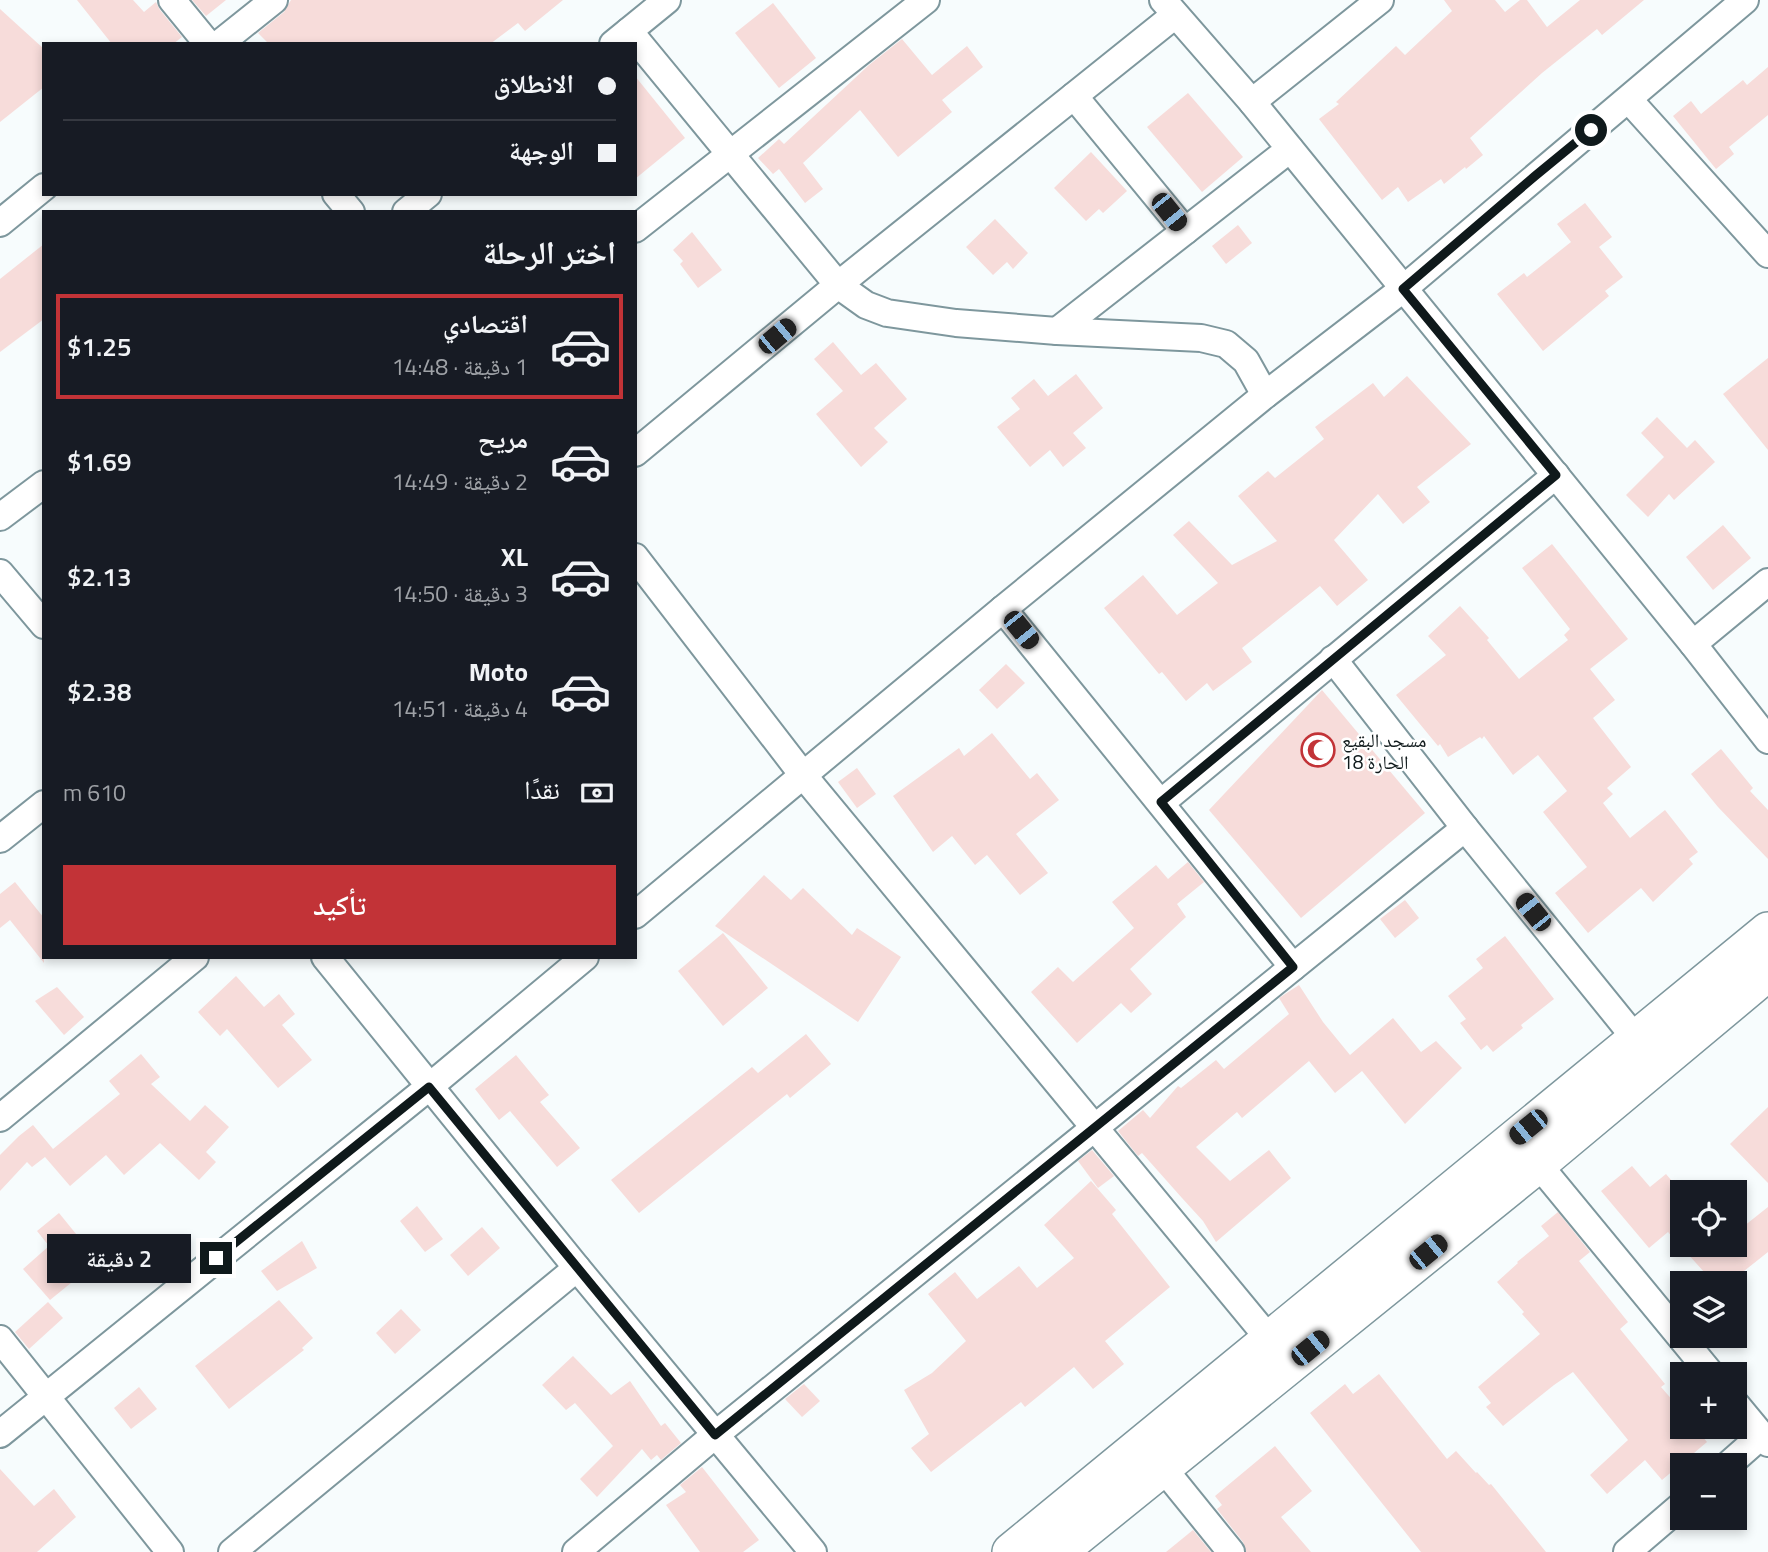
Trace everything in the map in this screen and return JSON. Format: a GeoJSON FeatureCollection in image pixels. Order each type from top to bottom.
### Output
{"type":"FeatureCollection","features":[{"type":"Feature","properties":{"kind":"main road"},"geometry":{"type":"LineString","coordinates":[[1058,1552],[1163,1468],[1280,1352],[1636,1039],[1768,931]]}},
{"type":"Feature","properties":{"kind":"main road"},"geometry":{"type":"LineString","coordinates":[[1011,1552],[1538,1164],[1768,972]]}},
{"type":"Feature","properties":{"kind":"street"},"geometry":{"type":"LineString","coordinates":[[172,0],[206,42]]}},
{"type":"Feature","properties":{"kind":"street"},"geometry":{"type":"LineString","coordinates":[[222,42],[274,0]]}},
{"type":"Feature","properties":{"kind":"street"},"geometry":{"type":"LineString","coordinates":[[621,37],[667,0]]}},
{"type":"Feature","properties":{"kind":"street"},"geometry":{"type":"LineString","coordinates":[[637,227],[926,0]]}},
{"type":"Feature","properties":{"kind":"street"},"geometry":{"type":"LineString","coordinates":[[1252,102],[1380,0]]}},
{"type":"Feature","properties":{"kind":"street"},"geometry":{"type":"LineString","coordinates":[[639,903],[803,775],[1265,394],[1403,289],[1745,0]]}},
{"type":"Feature","properties":{"kind":"street"},"geometry":{"type":"LineString","coordinates":[[637,451],[838,285],[1074,96],[1169,7],[1252,102],[1768,740]]}},
{"type":"Feature","properties":{"kind":"street"},"geometry":{"type":"LineString","coordinates":[[637,54],[730,154],[838,285],[866,305],[887,313],[956,323],[1201,338],[1226,344],[1246,361],[1265,394]]}},
{"type":"Feature","properties":{"kind":"street"},"geometry":{"type":"LineString","coordinates":[[1074,96],[1185,231]]}},
{"type":"Feature","properties":{"kind":"street"},"geometry":{"type":"LineString","coordinates":[[1629,100],[1768,254]]}},
{"type":"Feature","properties":{"kind":"street"},"geometry":{"type":"LineString","coordinates":[[1057,331],[1290,149]]}},
{"type":"Feature","properties":{"kind":"street"},"geometry":{"type":"LineString","coordinates":[[0,223],[42,189]]}},
{"type":"Feature","properties":{"kind":"street"},"geometry":{"type":"LineString","coordinates":[[338,196],[349,210]]}},
{"type":"Feature","properties":{"kind":"street"},"geometry":{"type":"LineString","coordinates":[[408,210],[426,196]]}},
{"type":"Feature","properties":{"kind":"street"},"geometry":{"type":"LineString","coordinates":[[1161,802],[1556,475]]}},
{"type":"Feature","properties":{"kind":"street"},"geometry":{"type":"LineString","coordinates":[[0,517],[42,486]]}},
{"type":"Feature","properties":{"kind":"street"},"geometry":{"type":"LineString","coordinates":[[637,563],[644,586],[1280,1352]]}},
{"type":"Feature","properties":{"kind":"street"},"geometry":{"type":"LineString","coordinates":[[0,573],[42,623]]}},
{"type":"Feature","properties":{"kind":"street"},"geometry":{"type":"LineString","coordinates":[[1693,645],[1768,582]]}},
{"type":"Feature","properties":{"kind":"street"},"geometry":{"type":"LineString","coordinates":[[1003,609],[1293,967]]}},
{"type":"Feature","properties":{"kind":"street"},"geometry":{"type":"LineString","coordinates":[[1333,659],[1465,828],[1636,1039]]}},
{"type":"Feature","properties":{"kind":"street"},"geometry":{"type":"LineString","coordinates":[[0,839],[42,806]]}},
{"type":"Feature","properties":{"kind":"street"},"geometry":{"type":"LineString","coordinates":[[576,1552],[715,1435],[1465,828]]}},
{"type":"Feature","properties":{"kind":"street"},"geometry":{"type":"LineString","coordinates":[[0,1118],[193,959]]}},
{"type":"Feature","properties":{"kind":"street"},"geometry":{"type":"LineString","coordinates":[[327,959],[576,1268],[813,1552]]}},
{"type":"Feature","properties":{"kind":"street"},"geometry":{"type":"LineString","coordinates":[[0,1434],[429,1087],[583,959]]}},
{"type":"Feature","properties":{"kind":"street"},"geometry":{"type":"LineString","coordinates":[[1538,1164],[1701,1362]]}},
{"type":"Feature","properties":{"kind":"street"},"geometry":{"type":"LineString","coordinates":[[232,1552],[576,1268]]}},
{"type":"Feature","properties":{"kind":"street"},"geometry":{"type":"LineString","coordinates":[[0,1339],[170,1552]]}},
{"type":"Feature","properties":{"kind":"street"},"geometry":{"type":"LineString","coordinates":[[1745,1453],[1765,1439],[1747,1418]]}},
{"type":"Feature","properties":{"kind":"street"},"geometry":{"type":"LineString","coordinates":[[1163,1468],[1231,1552]]}},
{"type":"Feature","properties":{"kind":"street"},"geometry":{"type":"LineString","coordinates":[[1627,1552],[1670,1515]]}},
{"type":"Feature","properties":{"kind":"building"},"geometry":{"type":"Polygon","coordinates":[[[77,0],[133,0],[144,12],[156,2],[182,37],[176,42],[110,42],[77,0]]]}},
{"type":"Feature","properties":{"kind":"building"},"geometry":{"type":"Polygon","coordinates":[[[192,0],[226,0],[206,16],[192,0]]]}},
{"type":"Feature","properties":{"kind":"building"},"geometry":{"type":"Polygon","coordinates":[[[291,0],[563,0],[525,31],[518,23],[493,42],[267,42],[258,33],[284,12],[291,0]]]}},
{"type":"Feature","properties":{"kind":"building"},"geometry":{"type":"Polygon","coordinates":[[[1444,0],[1495,0],[1505,12],[1520,0],[1527,0],[1547,27],[1580,0],[1644,0],[1602,35],[1597,29],[1542,73],[1470,138],[1483,155],[1466,169],[1465,167],[1444,184],[1441,179],[1408,202],[1398,187],[1382,200],[1319,119],[1339,104],[1336,102],[1396,46],[1405,55],[1452,11],[1444,0]]]}},
{"type":"Feature","properties":{"kind":"building"},"geometry":{"type":"Polygon","coordinates":[[[773,3],[816,58],[779,88],[735,33],[773,3]]]}},
{"type":"Feature","properties":{"kind":"building"},"geometry":{"type":"Polygon","coordinates":[[[0,9],[42,47],[42,89],[0,122],[0,9]]]}},
{"type":"Feature","properties":{"kind":"building"},"geometry":{"type":"Polygon","coordinates":[[[902,39],[932,75],[967,46],[983,67],[942,100],[952,112],[898,157],[860,110],[803,163],[823,189],[805,203],[779,169],[773,174],[758,158],[779,139],[784,144],[869,65],[902,39]]]}},
{"type":"Feature","properties":{"kind":"building"},"geometry":{"type":"Polygon","coordinates":[[[1768,67],[1768,115],[1729,147],[1734,154],[1716,169],[1673,116],[1691,101],[1701,114],[1743,80],[1747,85],[1768,67]]]}},
{"type":"Feature","properties":{"kind":"building"},"geometry":{"type":"Polygon","coordinates":[[[637,78],[685,138],[637,177],[637,78]]]}},
{"type":"Feature","properties":{"kind":"building"},"geometry":{"type":"Polygon","coordinates":[[[1188,93],[1243,157],[1202,192],[1147,127],[1188,93]]]}},
{"type":"Feature","properties":{"kind":"building"},"geometry":{"type":"Polygon","coordinates":[[[1091,152],[1127,191],[1103,213],[1099,209],[1086,221],[1054,188],[1091,152]]]}},
{"type":"Feature","properties":{"kind":"building"},"geometry":{"type":"Polygon","coordinates":[[[1585,203],[1612,237],[1599,247],[1623,277],[1605,291],[1609,296],[1543,351],[1497,294],[1524,273],[1527,277],[1571,242],[1557,224],[1585,203]]]}},
{"type":"Feature","properties":{"kind":"building"},"geometry":{"type":"Polygon","coordinates":[[[995,219],[1028,253],[1013,269],[1007,262],[993,275],[966,247],[995,219]]]}},
{"type":"Feature","properties":{"kind":"building"},"geometry":{"type":"Polygon","coordinates":[[[1238,225],[1252,243],[1226,264],[1212,246],[1238,225]]]}},
{"type":"Feature","properties":{"kind":"building"},"geometry":{"type":"Polygon","coordinates":[[[692,232],[722,270],[698,288],[680,264],[683,261],[673,250],[692,232]]]}},
{"type":"Feature","properties":{"kind":"building"},"geometry":{"type":"Polygon","coordinates":[[[42,246],[42,320],[0,352],[0,279],[42,246]]]}},
{"type":"Feature","properties":{"kind":"building"},"geometry":{"type":"Polygon","coordinates":[[[833,342],[861,375],[876,363],[907,399],[874,428],[888,442],[861,467],[816,414],[843,391],[814,359],[833,342]]]}},
{"type":"Feature","properties":{"kind":"building"},"geometry":{"type":"Polygon","coordinates":[[[1768,358],[1768,450],[1723,394],[1768,358]]]}},
{"type":"Feature","properties":{"kind":"building"},"geometry":{"type":"Polygon","coordinates":[[[1076,374],[1103,408],[1073,433],[1086,448],[1063,467],[1050,450],[1030,467],[997,427],[1020,409],[1011,398],[1034,379],[1048,396],[1076,374]]]}},
{"type":"Feature","properties":{"kind":"building"},"geometry":{"type":"Polygon","coordinates":[[[1407,376],[1471,444],[1417,487],[1430,502],[1403,524],[1378,494],[1334,540],[1368,580],[1337,606],[1320,586],[1242,648],[1252,662],[1213,691],[1207,683],[1186,701],[1162,672],[1159,674],[1104,608],[1143,575],[1177,615],[1218,583],[1173,535],[1189,521],[1232,565],[1277,541],[1238,496],[1268,471],[1275,478],[1324,439],[1315,427],[1373,383],[1384,397],[1407,376]]]}},
{"type":"Feature","properties":{"kind":"building"},"geometry":{"type":"Polygon","coordinates":[[[1657,417],[1687,448],[1695,440],[1715,462],[1674,500],[1669,494],[1648,517],[1626,495],[1664,457],[1641,433],[1657,417]]]}},
{"type":"Feature","properties":{"kind":"building"},"geometry":{"type":"Polygon","coordinates":[[[1723,525],[1751,558],[1713,590],[1686,557],[1723,525]]]}},
{"type":"Feature","properties":{"kind":"building"},"geometry":{"type":"Polygon","coordinates":[[[1552,544],[1628,639],[1590,669],[1615,700],[1593,718],[1631,767],[1607,788],[1613,794],[1603,803],[1630,838],[1665,810],[1698,852],[1689,859],[1693,864],[1653,902],[1641,888],[1588,933],[1555,893],[1587,867],[1543,812],[1567,791],[1538,755],[1513,775],[1484,736],[1448,757],[1440,744],[1438,746],[1396,695],[1446,655],[1428,636],[1460,606],[1489,638],[1487,640],[1519,679],[1568,640],[1564,635],[1570,629],[1522,568],[1552,544]]]}},
{"type":"Feature","properties":{"kind":"building"},"geometry":{"type":"Polygon","coordinates":[[[1006,664],[1025,683],[997,709],[979,690],[1006,664]]]}},
{"type":"Feature","properties":{"kind":"building","name":"مسجد البقيع الحارة 18"},"geometry":{"type":"Polygon","coordinates":[[[1322,690],[1425,813],[1301,918],[1209,810],[1322,690]]]}},
{"type":"Feature","properties":{"kind":"building"},"geometry":{"type":"Polygon","coordinates":[[[992,733],[1030,779],[1037,773],[1059,800],[1016,834],[1048,873],[1020,895],[987,855],[975,865],[952,836],[933,852],[893,796],[959,748],[964,756],[992,733]]]}},
{"type":"Feature","properties":{"kind":"building"},"geometry":{"type":"Polygon","coordinates":[[[1721,749],[1753,788],[1750,791],[1768,810],[1768,859],[1718,807],[1691,774],[1721,749]]]}},
{"type":"Feature","properties":{"kind":"building"},"geometry":{"type":"Polygon","coordinates":[[[857,768],[876,794],[857,808],[838,782],[857,768]]]}},
{"type":"Feature","properties":{"kind":"building"},"geometry":{"type":"Polygon","coordinates":[[[1188,862],[1204,882],[1177,904],[1186,917],[1130,969],[1152,994],[1131,1013],[1121,1003],[1077,1043],[1031,992],[1058,967],[1073,982],[1134,928],[1112,902],[1156,865],[1168,879],[1188,862]]]}},
{"type":"Feature","properties":{"kind":"building"},"geometry":{"type":"Polygon","coordinates":[[[764,875],[791,900],[803,888],[852,935],[857,928],[901,957],[858,1022],[715,926],[764,875]]]}},
{"type":"Feature","properties":{"kind":"building"},"geometry":{"type":"Polygon","coordinates":[[[15,882],[42,916],[44,963],[10,920],[0,928],[0,894],[15,882]]]}},
{"type":"Feature","properties":{"kind":"building"},"geometry":{"type":"Polygon","coordinates":[[[1405,900],[1419,918],[1395,938],[1380,919],[1405,900]]]}},
{"type":"Feature","properties":{"kind":"building"},"geometry":{"type":"Polygon","coordinates":[[[723,933],[768,988],[723,1026],[678,971],[723,933]]]}},
{"type":"Feature","properties":{"kind":"building"},"geometry":{"type":"Polygon","coordinates":[[[1505,936],[1554,999],[1493,1052],[1487,1045],[1481,1050],[1460,1023],[1466,1019],[1448,996],[1483,968],[1476,959],[1505,936]]]}},
{"type":"Feature","properties":{"kind":"building"},"geometry":{"type":"Polygon","coordinates":[[[236,976],[264,1007],[279,994],[295,1014],[282,1025],[312,1060],[278,1088],[227,1029],[220,1036],[198,1012],[236,976]]]}},
{"type":"Feature","properties":{"kind":"building"},"geometry":{"type":"Polygon","coordinates":[[[1299,985],[1323,1022],[1350,1055],[1393,1018],[1421,1052],[1436,1041],[1462,1068],[1405,1124],[1362,1071],[1335,1093],[1309,1061],[1242,1118],[1237,1112],[1196,1147],[1230,1181],[1269,1150],[1291,1178],[1216,1242],[1203,1221],[1142,1153],[1138,1156],[1118,1131],[1143,1110],[1150,1118],[1178,1086],[1181,1088],[1216,1060],[1224,1069],[1289,1014],[1279,998],[1299,985]]]}},
{"type":"Feature","properties":{"kind":"building"},"geometry":{"type":"Polygon","coordinates":[[[57,987],[84,1017],[64,1035],[35,1001],[57,987]]]}},
{"type":"Feature","properties":{"kind":"building"},"geometry":{"type":"Polygon","coordinates":[[[806,1034],[831,1064],[790,1098],[787,1094],[639,1213],[611,1180],[752,1067],[758,1073],[806,1034]]]}},
{"type":"Feature","properties":{"kind":"building"},"geometry":{"type":"Polygon","coordinates":[[[141,1054],[160,1077],[151,1084],[190,1121],[205,1105],[229,1127],[206,1152],[216,1162],[199,1180],[160,1143],[124,1175],[106,1155],[70,1186],[45,1157],[32,1167],[27,1162],[0,1191],[0,1155],[19,1136],[33,1125],[53,1149],[120,1094],[109,1081],[141,1054]]]}},
{"type":"Feature","properties":{"kind":"building"},"geometry":{"type":"Polygon","coordinates":[[[516,1055],[549,1095],[540,1102],[580,1148],[557,1167],[510,1111],[499,1120],[475,1089],[516,1055]]]}},
{"type":"Feature","properties":{"kind":"building"},"geometry":{"type":"Polygon","coordinates":[[[1768,1107],[1768,1183],[1730,1144],[1768,1107]]]}},
{"type":"Feature","properties":{"kind":"building"},"geometry":{"type":"Polygon","coordinates":[[[1092,1150],[1114,1176],[1098,1188],[1078,1161],[1092,1150]]]}},
{"type":"Feature","properties":{"kind":"building"},"geometry":{"type":"Polygon","coordinates":[[[1632,1166],[1650,1187],[1666,1174],[1671,1180],[1670,1234],[1668,1232],[1649,1248],[1601,1191],[1632,1166]]]}},
{"type":"Feature","properties":{"kind":"building"},"geometry":{"type":"Polygon","coordinates":[[[1091,1181],[1116,1210],[1112,1214],[1170,1287],[1105,1341],[1124,1364],[1093,1389],[1074,1367],[1025,1407],[1021,1402],[931,1472],[911,1448],[929,1434],[904,1390],[932,1373],[966,1341],[928,1294],[955,1272],[977,1299],[1019,1266],[1037,1288],[1074,1258],[1044,1225],[1091,1181]]]}},
{"type":"Feature","properties":{"kind":"building"},"geometry":{"type":"Polygon","coordinates":[[[417,1206],[443,1239],[425,1252],[400,1221],[417,1206]]]}},
{"type":"Feature","properties":{"kind":"building"},"geometry":{"type":"Polygon","coordinates":[[[1768,1207],[1768,1252],[1744,1271],[1703,1271],[1691,1257],[1747,1257],[1747,1224],[1768,1207]]]}},
{"type":"Feature","properties":{"kind":"building"},"geometry":{"type":"Polygon","coordinates":[[[1558,1212],[1590,1252],[1579,1261],[1628,1322],[1620,1329],[1665,1384],[1661,1387],[1670,1397],[1670,1439],[1705,1439],[1707,1442],[1694,1453],[1670,1453],[1670,1473],[1662,1480],[1645,1460],[1607,1494],[1590,1475],[1628,1440],[1573,1372],[1503,1426],[1486,1407],[1491,1403],[1478,1387],[1540,1334],[1497,1282],[1549,1236],[1541,1226],[1558,1212]]]}},
{"type":"Feature","properties":{"kind":"building"},"geometry":{"type":"Polygon","coordinates":[[[59,1213],[98,1261],[50,1300],[23,1269],[49,1246],[37,1231],[59,1213]]]}},
{"type":"Feature","properties":{"kind":"building"},"geometry":{"type":"Polygon","coordinates":[[[482,1227],[500,1248],[468,1276],[450,1255],[482,1227]]]}},
{"type":"Feature","properties":{"kind":"building"},"geometry":{"type":"Polygon","coordinates":[[[302,1241],[317,1268],[277,1291],[261,1271],[302,1241]]]}},
{"type":"Feature","properties":{"kind":"building"},"geometry":{"type":"Polygon","coordinates":[[[279,1300],[313,1338],[302,1348],[304,1350],[229,1409],[195,1366],[279,1300]]]}},
{"type":"Feature","properties":{"kind":"building"},"geometry":{"type":"Polygon","coordinates":[[[48,1302],[63,1318],[29,1349],[15,1332],[48,1302]]]}},
{"type":"Feature","properties":{"kind":"building"},"geometry":{"type":"Polygon","coordinates":[[[401,1309],[421,1330],[395,1354],[376,1333],[401,1309]]]}},
{"type":"Feature","properties":{"kind":"building"},"geometry":{"type":"Polygon","coordinates":[[[573,1356],[611,1395],[630,1381],[661,1426],[665,1423],[681,1443],[661,1460],[657,1455],[651,1460],[642,1449],[597,1497],[580,1479],[613,1446],[575,1403],[566,1410],[542,1385],[573,1356]]]}},
{"type":"Feature","properties":{"kind":"building"},"geometry":{"type":"Polygon","coordinates":[[[1379,1374],[1447,1459],[1456,1451],[1476,1473],[1491,1484],[1546,1552],[1421,1552],[1310,1413],[1345,1384],[1353,1394],[1379,1374]]]}},
{"type":"Feature","properties":{"kind":"building"},"geometry":{"type":"Polygon","coordinates":[[[804,1384],[820,1401],[802,1417],[785,1399],[804,1384]]]}},
{"type":"Feature","properties":{"kind":"building"},"geometry":{"type":"Polygon","coordinates":[[[139,1387],[157,1409],[131,1429],[114,1408],[139,1387]]]}},
{"type":"Feature","properties":{"kind":"building"},"geometry":{"type":"Polygon","coordinates":[[[1275,1446],[1312,1491],[1281,1517],[1311,1552],[1246,1552],[1243,1542],[1217,1509],[1222,1505],[1215,1496],[1275,1446]]]}},
{"type":"Feature","properties":{"kind":"building"},"geometry":{"type":"Polygon","coordinates":[[[702,1467],[759,1540],[743,1552],[700,1552],[666,1505],[686,1492],[680,1485],[702,1467]]]}},
{"type":"Feature","properties":{"kind":"building"},"geometry":{"type":"Polygon","coordinates":[[[0,1469],[34,1506],[54,1489],[76,1517],[37,1552],[0,1552],[0,1469]]]}},
{"type":"Feature","properties":{"kind":"building"},"geometry":{"type":"Polygon","coordinates":[[[1193,1530],[1211,1552],[1166,1552],[1193,1530]]]}},
{"type":"Feature","properties":{"kind":"place","name":"مسجد البقيع الحارة 18"},"geometry":{"type":"Point","coordinates":[1318,750]}},
{"type":"Feature","properties":{"kind":"route"},"geometry":{"type":"LineString","coordinates":[[216,1258],[429,1087],[715,1435],[1293,967],[1161,802],[1556,475],[1403,289],[1591,130]]}}]}
